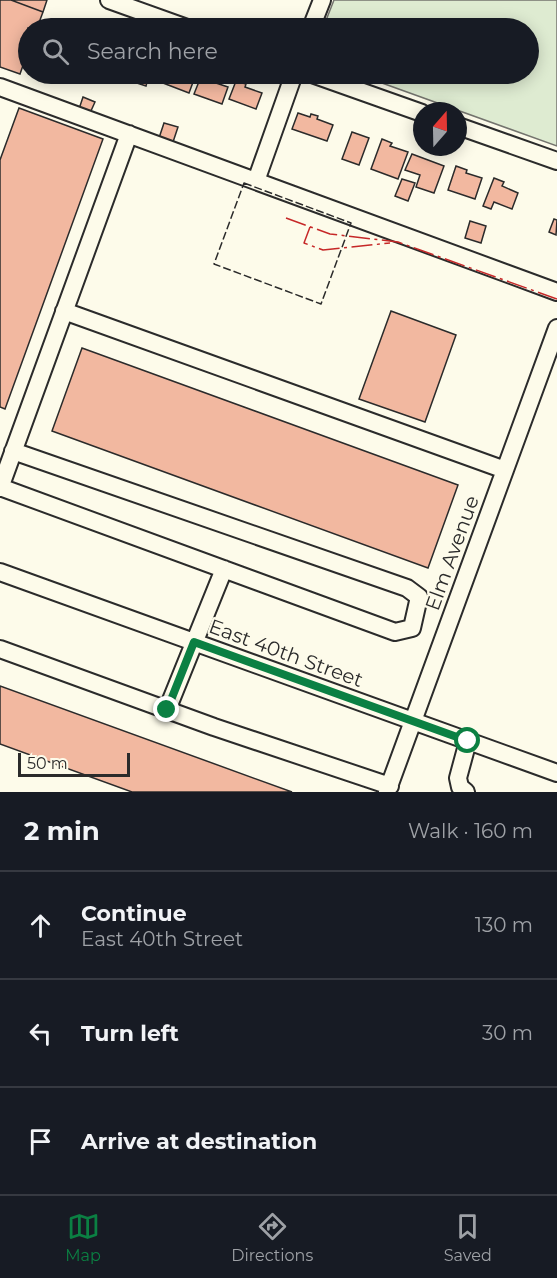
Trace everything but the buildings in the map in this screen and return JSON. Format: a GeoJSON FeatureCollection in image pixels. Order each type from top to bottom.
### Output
{"type":"FeatureCollection","features":[{"type":"Feature","properties":{"kind":"street"},"geometry":{"type":"LineString","coordinates":[[109,0],[159,18]]}},
{"type":"Feature","properties":{"kind":"street"},"geometry":{"type":"LineString","coordinates":[[315,18],[322,0]]}},
{"type":"Feature","properties":{"kind":"street"},"geometry":{"type":"LineString","coordinates":[[256,181],[290,84]]}},
{"type":"Feature","properties":{"kind":"street"},"geometry":{"type":"LineString","coordinates":[[340,84],[413,110]]}},
{"type":"Feature","properties":{"kind":"street"},"geometry":{"type":"LineString","coordinates":[[0,87],[557,292]]}},
{"type":"Feature","properties":{"kind":"street"},"geometry":{"type":"LineString","coordinates":[[467,129],[557,161]]}},
{"type":"Feature","properties":{"kind":"street"},"geometry":{"type":"LineString","coordinates":[[13,451],[407,588],[419,597],[412,628],[395,632],[0,487],[13,451],[64,311],[129,134]]}},
{"type":"Feature","properties":{"kind":"street"},"geometry":{"type":"LineString","coordinates":[[64,311],[505,470]]}},
{"type":"Feature","properties":{"kind":"street","name":"Elm Avenue"},"geometry":{"type":"LineString","coordinates":[[388,789],[557,328]]}},
{"type":"Feature","properties":{"kind":"street"},"geometry":{"type":"LineString","coordinates":[[167,710],[224,569]]}},
{"type":"Feature","properties":{"kind":"street","name":"East 40th Street"},"geometry":{"type":"LineString","coordinates":[[0,572],[557,773]]}},
{"type":"Feature","properties":{"kind":"street"},"geometry":{"type":"LineString","coordinates":[[0,649],[388,789]]}},
{"type":"Feature","properties":{"kind":"street"},"geometry":{"type":"LineString","coordinates":[[458,787],[468,741]]}},
{"type":"Feature","properties":{"kind":"green space"},"geometry":{"type":"Polygon","coordinates":[[[334,0],[557,0],[557,146],[467,114],[467,102],[435,102],[385,84],[539,84],[539,18],[327,18],[334,0]]]}},
{"type":"Feature","properties":{"kind":"fence"},"geometry":{"type":"LineString","coordinates":[[244,183],[351,223],[321,304],[214,264],[244,183]]}},
{"type":"Feature","properties":{"kind":"power"},"geometry":{"type":"LineString","coordinates":[[286,218],[330,234],[398,242],[557,299]]}},
{"type":"Feature","properties":{"kind":"power"},"geometry":{"type":"LineString","coordinates":[[310,227],[304,243],[323,250],[390,243]]}},
{"type":"Feature","properties":{"kind":"route"},"geometry":{"type":"LineString","coordinates":[[167,710],[194,642],[468,741]]}}]}
